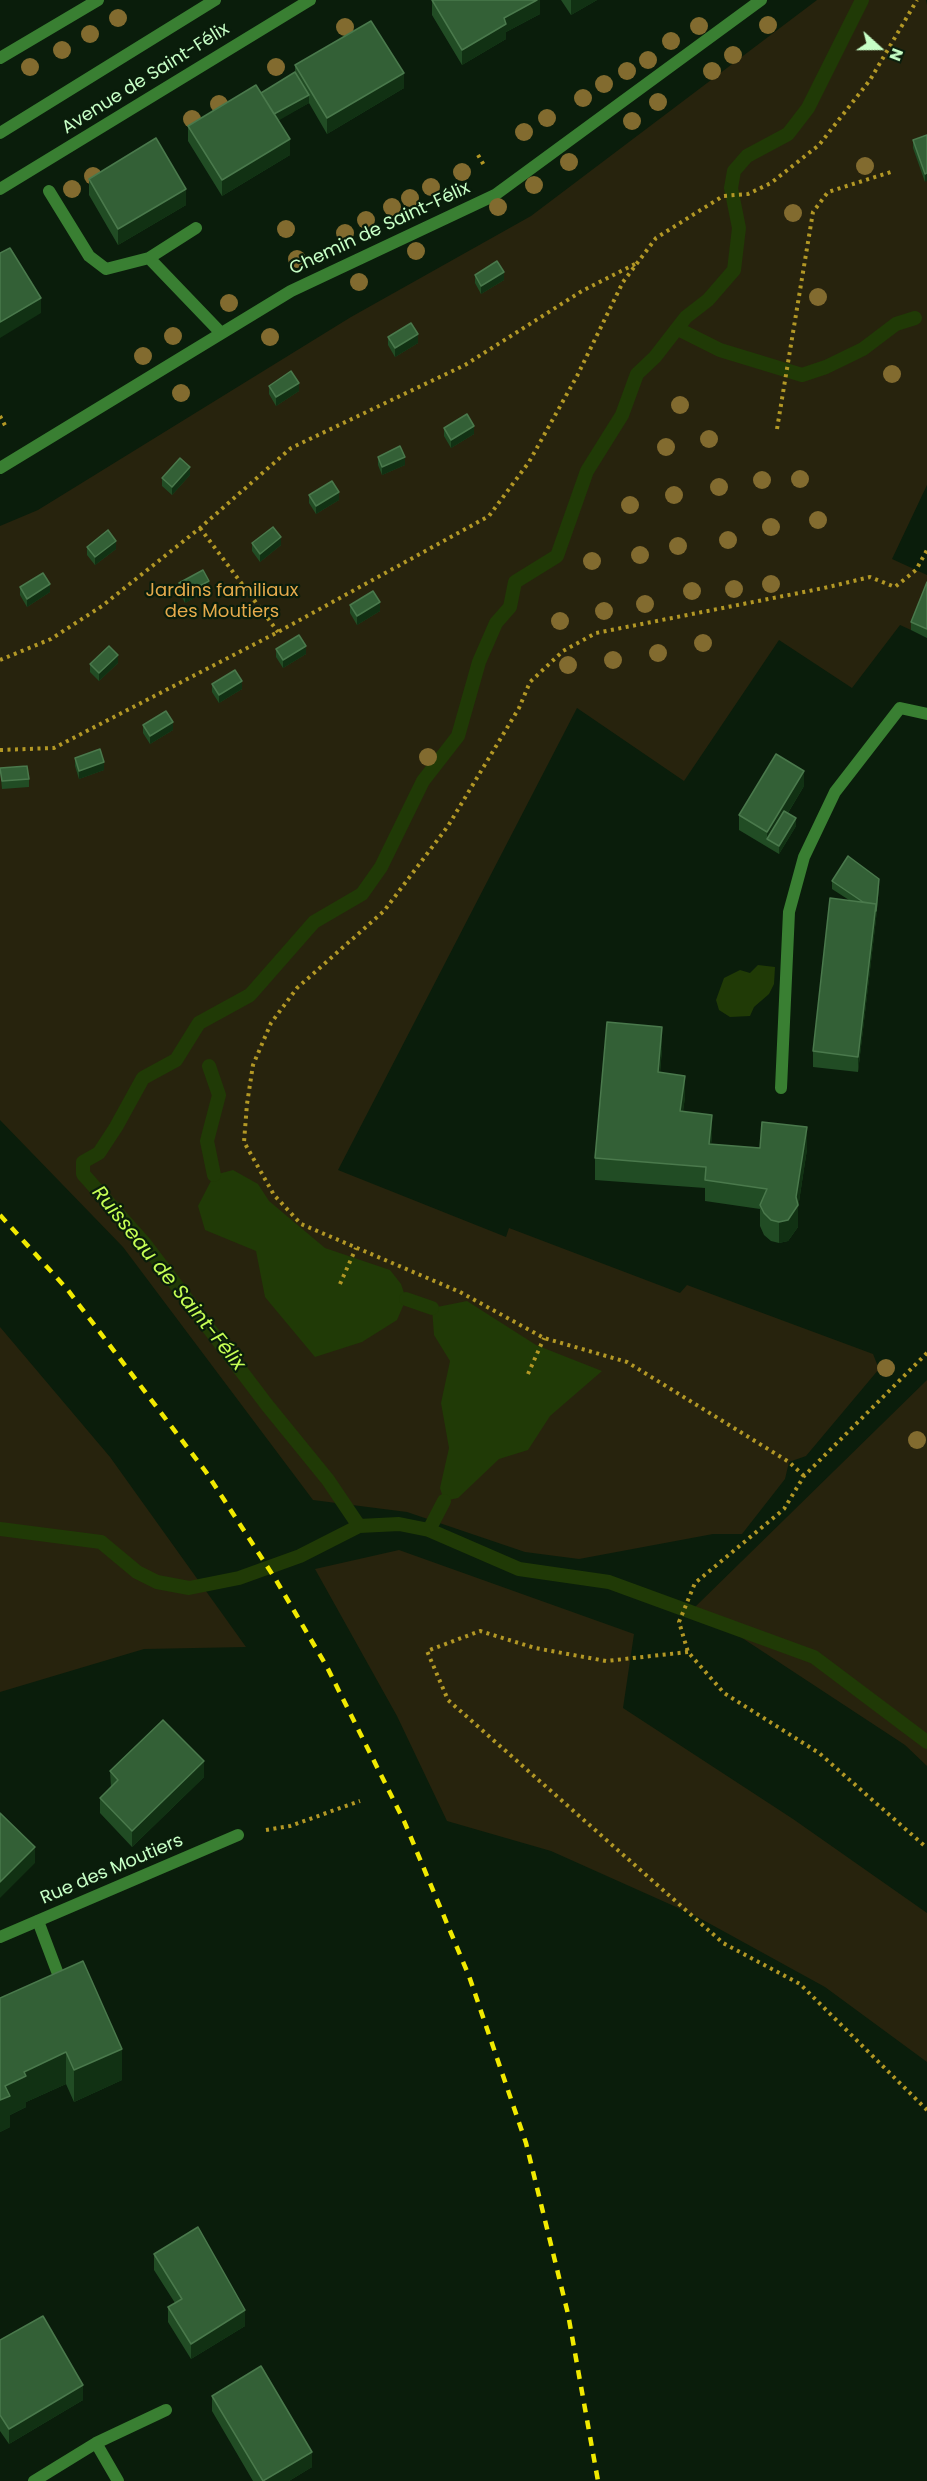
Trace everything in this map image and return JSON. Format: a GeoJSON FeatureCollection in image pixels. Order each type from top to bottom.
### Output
{"type":"FeatureCollection","features":[{"type":"Feature","properties":{"kind":"street"},"geometry":{"type":"LineString","coordinates":[[0,58],[98,0]]}},
{"type":"Feature","properties":{"kind":"street","name":"Avenue de Saint-Félix"},"geometry":{"type":"LineString","coordinates":[[0,133],[215,0]]}},
{"type":"Feature","properties":{"kind":"street","name":"Avenue de Saint-Félix"},"geometry":{"type":"LineString","coordinates":[[0,189],[310,0]]}},
{"type":"Feature","properties":{"kind":"street","name":"Chemin de Saint-Félix"},"geometry":{"type":"LineString","coordinates":[[0,468],[291,291],[495,195],[761,0]]}},
{"type":"Feature","properties":{"kind":"street"},"geometry":{"type":"LineString","coordinates":[[49,191],[89,256],[106,269],[148,258],[196,228]]}},
{"type":"Feature","properties":{"kind":"street"},"geometry":{"type":"LineString","coordinates":[[148,258],[221,333]]}},
{"type":"Feature","properties":{"kind":"street"},"geometry":{"type":"LineString","coordinates":[[781,1088],[789,912],[804,857],[835,792],[900,708],[927,714]]}},
{"type":"Feature","properties":{"kind":"street","name":"Rue des Moutiers"},"geometry":{"type":"LineString","coordinates":[[0,1937],[238,1835]]}},
{"type":"Feature","properties":{"kind":"street"},"geometry":{"type":"LineString","coordinates":[[38,1921],[61,1982],[40,1993]]}},
{"type":"Feature","properties":{"kind":"street"},"geometry":{"type":"LineString","coordinates":[[34,2481],[96,2443],[166,2410]]}},
{"type":"Feature","properties":{"kind":"street"},"geometry":{"type":"LineString","coordinates":[[96,2443],[118,2481]]}},
{"type":"Feature","properties":{"kind":"path"},"geometry":{"type":"LineString","coordinates":[[0,750],[54,748],[278,632],[489,516],[529,462],[577,376],[623,282],[656,238],[723,196],[748,194],[790,170],[819,145],[870,80],[916,0]]}},
{"type":"Feature","properties":{"kind":"path"},"geometry":{"type":"LineString","coordinates":[[478,155],[483,163]]}},
{"type":"Feature","properties":{"kind":"path"},"geometry":{"type":"LineString","coordinates":[[777,429],[813,212],[828,192],[894,171]]}},
{"type":"Feature","properties":{"kind":"path"},"geometry":{"type":"LineString","coordinates":[[0,660],[51,639],[102,606],[200,528],[291,448],[465,365],[582,291],[638,262]]}},
{"type":"Feature","properties":{"kind":"path"},"geometry":{"type":"LineString","coordinates":[[0,416],[4,423]]}},
{"type":"Feature","properties":{"kind":"path"},"geometry":{"type":"LineString","coordinates":[[200,528],[278,632]]}},
{"type":"Feature","properties":{"kind":"path"},"geometry":{"type":"LineString","coordinates":[[804,1476],[789,1462],[627,1362],[544,1338],[460,1292],[301,1224],[274,1196],[244,1142],[247,1104],[253,1065],[271,1023],[297,988],[384,910],[448,826],[519,708],[530,682],[563,651],[596,633],[870,577],[895,587],[916,570],[927,550]]}},
{"type":"Feature","properties":{"kind":"path"},"geometry":{"type":"LineString","coordinates":[[340,1284],[356,1248]]}},
{"type":"Feature","properties":{"kind":"path"},"geometry":{"type":"LineString","coordinates":[[528,1374],[544,1338]]}},
{"type":"Feature","properties":{"kind":"path"},"geometry":{"type":"LineString","coordinates":[[927,1353],[804,1476],[784,1509],[695,1583],[679,1622],[688,1652],[724,1693],[819,1753],[927,1848]]}},
{"type":"Feature","properties":{"kind":"path"},"geometry":{"type":"LineString","coordinates":[[688,1652],[606,1661],[535,1648],[480,1631],[427,1651],[448,1700],[723,1943],[800,1984],[927,2110]]}},
{"type":"Feature","properties":{"kind":"path"},"geometry":{"type":"LineString","coordinates":[[238,1835],[290,1826],[360,1801]]}},
{"type":"Feature","properties":{"kind":"green space","name":"Jardins familiaux des Moutiers"},"geometry":{"type":"Polygon","coordinates":[[[817,0],[926,0],[927,5],[927,485],[892,559],[927,575],[927,591],[911,630],[900,625],[852,688],[779,640],[684,781],[577,708],[338,1170],[506,1237],[509,1228],[680,1293],[687,1285],[873,1354],[879,1369],[806,1456],[789,1462],[785,1479],[742,1534],[713,1534],[579,1559],[525,1552],[407,1512],[313,1500],[123,1247],[0,1120],[0,526],[38,510],[351,317],[531,216],[817,0]]]}},
{"type":"Feature","properties":{"kind":"green space"},"geometry":{"type":"Polygon","coordinates":[[[0,1327],[110,1457],[246,1647],[144,1649],[0,1692],[0,1327]]]}},
{"type":"Feature","properties":{"kind":"green space"},"geometry":{"type":"Polygon","coordinates":[[[927,1380],[927,1766],[905,1745],[695,1607],[927,1380]]]}},
{"type":"Feature","properties":{"kind":"green space"},"geometry":{"type":"Polygon","coordinates":[[[399,1550],[634,1634],[623,1708],[793,1819],[927,1913],[927,2062],[825,1987],[694,1915],[551,1851],[447,1821],[397,1716],[315,1569],[399,1550]]]}},
{"type":"Feature","properties":{"kind":"shaded area"},"geometry":{"type":"Polygon","coordinates":[[[758,965],[775,967],[774,984],[769,994],[754,1007],[750,1016],[730,1017],[719,1010],[716,1000],[724,978],[740,970],[750,973],[758,965]]]}},
{"type":"Feature","properties":{"kind":"shaded area"},"geometry":{"type":"Polygon","coordinates":[[[233,1170],[258,1184],[269,1201],[325,1248],[390,1270],[401,1284],[406,1299],[397,1320],[362,1342],[315,1357],[265,1297],[256,1251],[205,1230],[198,1206],[214,1175],[233,1170]]]}},
{"type":"Feature","properties":{"kind":"shaded area"},"geometry":{"type":"Polygon","coordinates":[[[467,1301],[536,1345],[602,1371],[550,1416],[528,1450],[499,1459],[458,1498],[444,1501],[440,1488],[449,1448],[441,1403],[450,1361],[434,1335],[432,1308],[467,1301]]]}},
{"type":"Feature","properties":{"kind":"building"},"geometry":{"type":"Polygon","coordinates":[[[432,0],[537,0],[504,18],[506,24],[462,50],[432,0]]]}},
{"type":"Feature","properties":{"kind":"building"},"geometry":{"type":"Polygon","coordinates":[[[371,21],[404,73],[327,118],[295,65],[371,21]]]}},
{"type":"Feature","properties":{"kind":"building"},"geometry":{"type":"Polygon","coordinates":[[[295,72],[309,95],[274,114],[261,93],[295,72]]]}},
{"type":"Feature","properties":{"kind":"building"},"geometry":{"type":"Polygon","coordinates":[[[256,85],[290,139],[222,180],[188,126],[256,85]]]}},
{"type":"Feature","properties":{"kind":"building"},"geometry":{"type":"Polygon","coordinates":[[[927,135],[927,173],[925,174],[913,140],[927,135]]]}},
{"type":"Feature","properties":{"kind":"building"},"geometry":{"type":"Polygon","coordinates":[[[156,138],[186,189],[118,229],[89,179],[156,138]]]}},
{"type":"Feature","properties":{"kind":"building"},"geometry":{"type":"Polygon","coordinates":[[[10,248],[41,298],[0,322],[0,253],[10,248]]]}},
{"type":"Feature","properties":{"kind":"building"},"geometry":{"type":"Polygon","coordinates":[[[497,261],[504,272],[481,286],[475,275],[497,261]]]}},
{"type":"Feature","properties":{"kind":"building"},"geometry":{"type":"Polygon","coordinates":[[[411,323],[418,334],[395,348],[388,337],[411,323]]]}},
{"type":"Feature","properties":{"kind":"building"},"geometry":{"type":"Polygon","coordinates":[[[291,371],[299,383],[276,397],[269,386],[291,371]]]}},
{"type":"Feature","properties":{"kind":"building"},"geometry":{"type":"Polygon","coordinates":[[[467,414],[474,426],[451,440],[444,428],[467,414]]]}},
{"type":"Feature","properties":{"kind":"building"},"geometry":{"type":"Polygon","coordinates":[[[400,446],[405,457],[382,467],[378,457],[400,446]]]}},
{"type":"Feature","properties":{"kind":"building"},"geometry":{"type":"Polygon","coordinates":[[[180,458],[190,467],[172,487],[162,478],[180,458]]]}},
{"type":"Feature","properties":{"kind":"building"},"geometry":{"type":"Polygon","coordinates":[[[332,481],[339,492],[316,506],[309,495],[332,481]]]}},
{"type":"Feature","properties":{"kind":"building"},"geometry":{"type":"Polygon","coordinates":[[[273,527],[281,537],[260,554],[252,543],[273,527]]]}},
{"type":"Feature","properties":{"kind":"building"},"geometry":{"type":"Polygon","coordinates":[[[108,530],[116,541],[95,557],[87,547],[108,530]]]}},
{"type":"Feature","properties":{"kind":"building"},"geometry":{"type":"Polygon","coordinates":[[[203,570],[209,581],[185,594],[179,583],[203,570]]]}},
{"type":"Feature","properties":{"kind":"building"},"geometry":{"type":"Polygon","coordinates":[[[43,573],[50,584],[27,599],[20,587],[43,573]]]}},
{"type":"Feature","properties":{"kind":"building"},"geometry":{"type":"Polygon","coordinates":[[[927,582],[927,629],[911,622],[927,582]]]}},
{"type":"Feature","properties":{"kind":"building"},"geometry":{"type":"Polygon","coordinates":[[[373,591],[380,602],[357,616],[350,605],[373,591]]]}},
{"type":"Feature","properties":{"kind":"building"},"geometry":{"type":"Polygon","coordinates":[[[299,635],[306,646],[283,660],[276,649],[299,635]]]}},
{"type":"Feature","properties":{"kind":"building"},"geometry":{"type":"Polygon","coordinates":[[[109,646],[118,655],[99,673],[90,664],[109,646]]]}},
{"type":"Feature","properties":{"kind":"building"},"geometry":{"type":"Polygon","coordinates":[[[235,670],[242,681],[219,695],[212,684],[235,670]]]}},
{"type":"Feature","properties":{"kind":"building"},"geometry":{"type":"Polygon","coordinates":[[[166,711],[173,722],[150,736],[143,725],[166,711]]]}},
{"type":"Feature","properties":{"kind":"building"},"geometry":{"type":"Polygon","coordinates":[[[100,749],[104,762],[79,771],[75,758],[100,749]]]}},
{"type":"Feature","properties":{"kind":"building"},"geometry":{"type":"Polygon","coordinates":[[[776,754],[804,771],[767,832],[739,815],[776,754]]]}},
{"type":"Feature","properties":{"kind":"building"},"geometry":{"type":"Polygon","coordinates":[[[27,766],[29,779],[2,781],[0,768],[27,766]]]}},
{"type":"Feature","properties":{"kind":"building"},"geometry":{"type":"Polygon","coordinates":[[[784,811],[796,818],[779,846],[767,839],[784,811]]]}},
{"type":"Feature","properties":{"kind":"building"},"geometry":{"type":"Polygon","coordinates":[[[848,856],[879,879],[876,911],[876,904],[863,902],[832,881],[848,856]]]}},
{"type":"Feature","properties":{"kind":"building"},"geometry":{"type":"Polygon","coordinates":[[[830,898],[876,904],[858,1057],[813,1051],[830,898]]]}},
{"type":"Feature","properties":{"kind":"building"},"geometry":{"type":"Polygon","coordinates":[[[607,1022],[662,1027],[658,1072],[685,1076],[680,1111],[712,1115],[709,1144],[760,1148],[762,1122],[807,1127],[796,1197],[798,1205],[788,1220],[779,1222],[771,1220],[764,1213],[760,1205],[767,1189],[705,1180],[706,1167],[595,1158],[607,1022]]]}},
{"type":"Feature","properties":{"kind":"building"},"geometry":{"type":"Polygon","coordinates":[[[163,1720],[204,1761],[132,1831],[100,1798],[118,1780],[110,1771],[163,1720]]]}},
{"type":"Feature","properties":{"kind":"building"},"geometry":{"type":"Polygon","coordinates":[[[0,1813],[35,1847],[0,1882],[0,1813]]]}},
{"type":"Feature","properties":{"kind":"building"},"geometry":{"type":"Polygon","coordinates":[[[83,1961],[122,2049],[74,2070],[66,2052],[24,2072],[26,2076],[5,2086],[10,2096],[0,2100],[0,1998],[83,1961]]]}},
{"type":"Feature","properties":{"kind":"building"},"geometry":{"type":"Polygon","coordinates":[[[198,2227],[245,2310],[191,2344],[168,2307],[182,2299],[154,2254],[198,2227]]]}},
{"type":"Feature","properties":{"kind":"building"},"geometry":{"type":"Polygon","coordinates":[[[43,2316],[83,2385],[9,2429],[0,2415],[0,2340],[43,2316]]]}},
{"type":"Feature","properties":{"kind":"building"},"geometry":{"type":"Polygon","coordinates":[[[261,2366],[312,2452],[263,2481],[212,2396],[261,2366]]]}},
{"type":"Feature","properties":{"kind":"waterway","name":"Ruisseau de Saint-Félix"},"geometry":{"type":"LineString","coordinates":[[359,1526],[328,1480],[267,1405],[145,1244],[83,1174],[83,1162],[99,1153],[143,1078],[176,1060],[199,1023],[250,995],[314,922],[362,894],[381,867],[423,781],[458,736],[479,662],[496,623],[510,607],[515,582],[557,556],[587,471],[622,415],[637,374],[655,357],[686,317],[708,300],[734,270],[739,228],[731,188],[734,171],[747,156],[788,134],[808,108],[862,0]]}},
{"type":"Feature","properties":{"kind":"waterway"},"geometry":{"type":"LineString","coordinates":[[678,329],[720,350],[802,375],[826,367],[863,349],[896,324],[915,318]]}},
{"type":"Feature","properties":{"kind":"waterway"},"geometry":{"type":"LineString","coordinates":[[209,1066],[219,1095],[207,1141],[214,1175]]}},
{"type":"Feature","properties":{"kind":"waterway"},"geometry":{"type":"LineString","coordinates":[[406,1299],[432,1308]]}},
{"type":"Feature","properties":{"kind":"waterway"},"geometry":{"type":"LineString","coordinates":[[429,1530],[444,1501]]}},
{"type":"Feature","properties":{"kind":"waterway"},"geometry":{"type":"LineString","coordinates":[[0,1529],[101,1542],[137,1572],[157,1582],[189,1588],[239,1578],[300,1556],[359,1526],[399,1524],[429,1530],[519,1569],[609,1582],[814,1657],[927,1742]]}},
{"type":"Feature","properties":{"kind":"railway"},"geometry":{"type":"LineString","coordinates":[[0,1215],[67,1289],[206,1472],[276,1580],[327,1667],[404,1821],[469,1976],[526,2143],[568,2314],[598,2481]]}}]}
